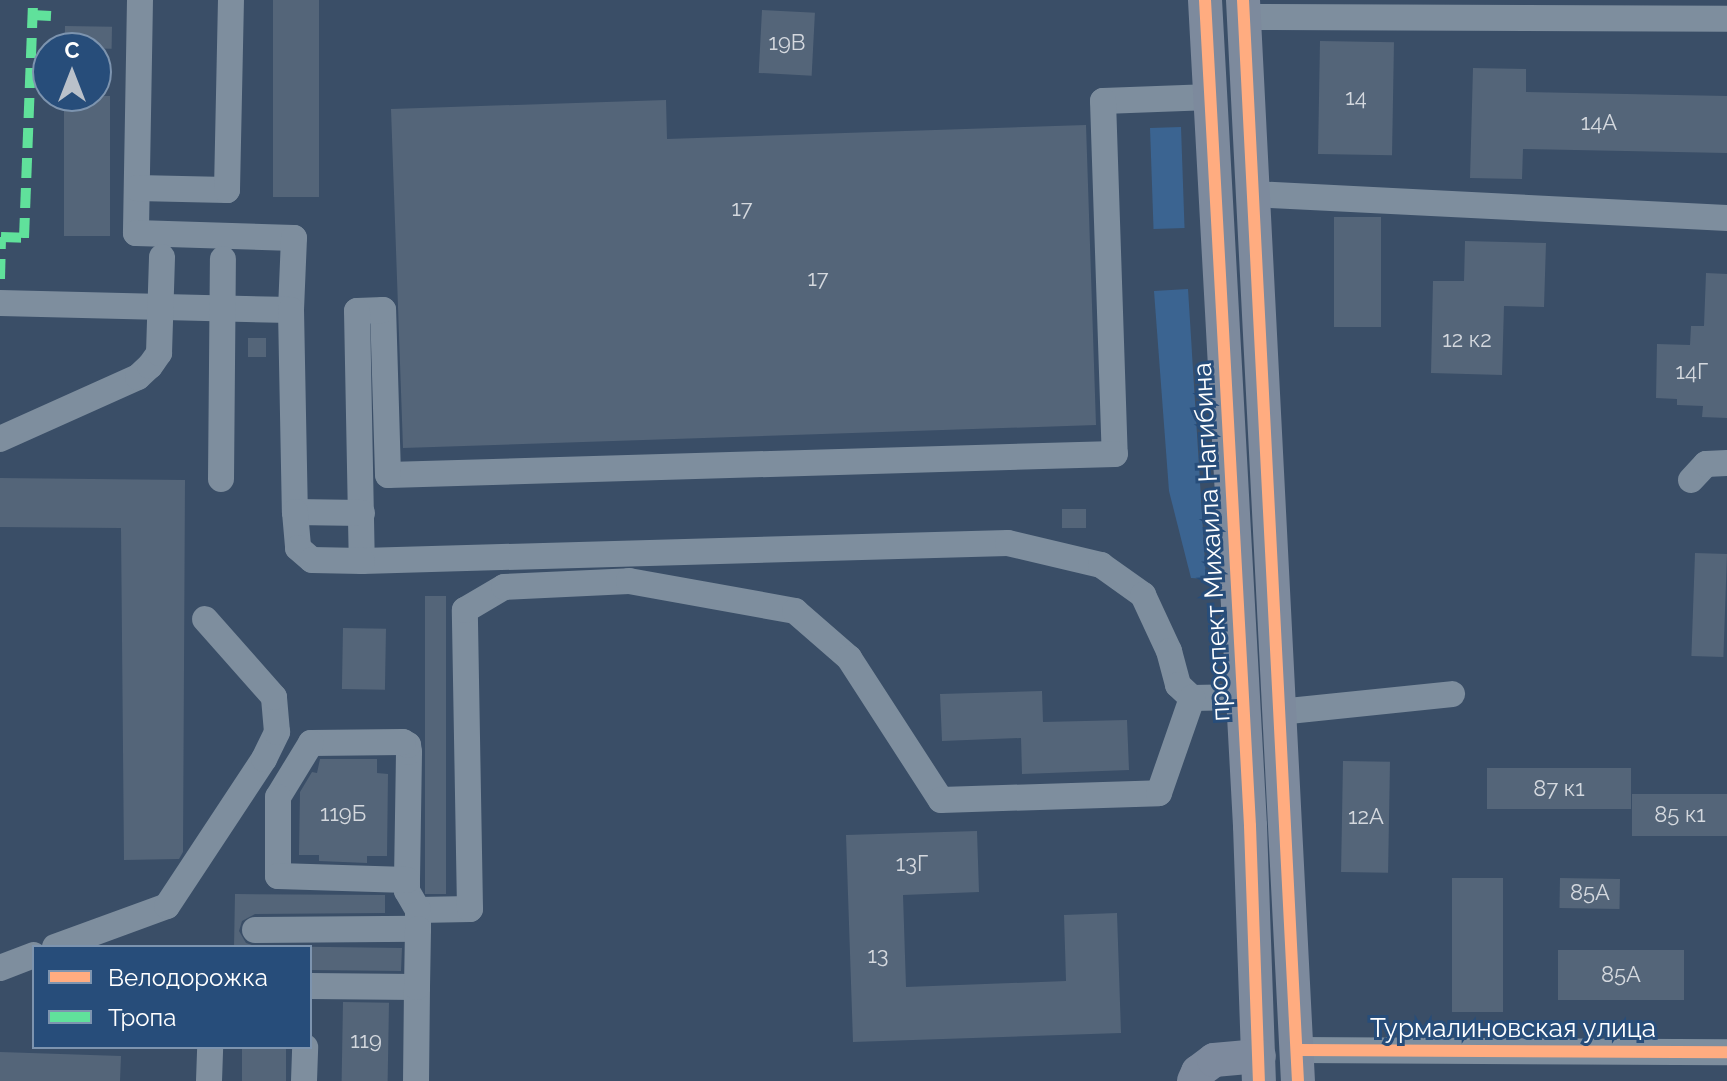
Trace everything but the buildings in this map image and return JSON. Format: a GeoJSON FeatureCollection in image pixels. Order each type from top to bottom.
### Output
{"type":"FeatureCollection","features":[{"type":"Feature","properties":{"kind":"main road","name":"проспект Михаила Нагибина"},"geometry":{"type":"LineString","coordinates":[[1205,0],[1243,697],[1259,1068]]}},
{"type":"Feature","properties":{"kind":"main road"},"geometry":{"type":"LineString","coordinates":[[1244,9],[1298,1066]]}},
{"type":"Feature","properties":{"kind":"main road"},"geometry":{"type":"LineString","coordinates":[[1194,1081],[1198,1072],[1214,1060],[1259,1068]]}},
{"type":"Feature","properties":{"kind":"street"},"geometry":{"type":"LineString","coordinates":[[140,0],[136,233],[294,238],[291,310],[295,512],[298,548],[312,560],[1008,543],[1101,565],[1143,595],[1169,651],[1178,685],[1192,698],[1243,697]]}},
{"type":"Feature","properties":{"kind":"street"},"geometry":{"type":"LineString","coordinates":[[137,188],[227,190],[231,0]]}},
{"type":"Feature","properties":{"kind":"street"},"geometry":{"type":"LineString","coordinates":[[1244,9],[1727,19]]}},
{"type":"Feature","properties":{"kind":"street"},"geometry":{"type":"LineString","coordinates":[[362,561],[357,311],[383,310],[388,475],[1115,454],[1103,101],[1211,97]]}},
{"type":"Feature","properties":{"kind":"street"},"geometry":{"type":"LineString","coordinates":[[1253,194],[1727,218]]}},
{"type":"Feature","properties":{"kind":"street"},"geometry":{"type":"LineString","coordinates":[[0,439],[138,377],[159,353],[162,257]]}},
{"type":"Feature","properties":{"kind":"street"},"geometry":{"type":"LineString","coordinates":[[221,479],[223,259]]}},
{"type":"Feature","properties":{"kind":"street"},"geometry":{"type":"LineString","coordinates":[[0,303],[291,310]]}},
{"type":"Feature","properties":{"kind":"street"},"geometry":{"type":"LineString","coordinates":[[1691,480],[1706,464],[1727,463]]}},
{"type":"Feature","properties":{"kind":"street"},"geometry":{"type":"LineString","coordinates":[[295,512],[362,513]]}},
{"type":"Feature","properties":{"kind":"street"},"geometry":{"type":"LineString","coordinates":[[255,930],[418,920],[470,909],[465,610],[504,587],[629,581],[795,611],[849,658],[941,800],[1159,793],[1192,698]]}},
{"type":"Feature","properties":{"kind":"street"},"geometry":{"type":"LineString","coordinates":[[60,945],[167,906],[264,759],[277,732],[274,697],[205,619]]}},
{"type":"Feature","properties":{"kind":"street"},"geometry":{"type":"LineString","coordinates":[[1279,712],[1452,694]]}},
{"type":"Feature","properties":{"kind":"street"},"geometry":{"type":"LineString","coordinates":[[407,880],[278,876],[277,803],[307,765],[307,747],[318,741],[408,745],[407,880],[408,896],[418,920],[416,1081]]}},
{"type":"Feature","properties":{"kind":"street"},"geometry":{"type":"LineString","coordinates":[[0,968],[32,956]]}},
{"type":"Feature","properties":{"kind":"street"},"geometry":{"type":"LineString","coordinates":[[312,986],[417,987]]}},
{"type":"Feature","properties":{"kind":"street"},"geometry":{"type":"LineString","coordinates":[[209,1081],[210,1049]]}},
{"type":"Feature","properties":{"kind":"street"},"geometry":{"type":"LineString","coordinates":[[304,1081],[305,1049]]}},
{"type":"Feature","properties":{"kind":"street","name":"Турмалиновская улица"},"geometry":{"type":"LineString","coordinates":[[1298,1066],[1727,1052]]}},
{"type":"Feature","properties":{"kind":"shaded area"},"geometry":{"type":"Polygon","coordinates":[[[1181,127],[1185,228],[1154,229],[1150,128],[1181,127]]]}},
{"type":"Feature","properties":{"kind":"shaded area"},"geometry":{"type":"Polygon","coordinates":[[[1188,289],[1206,579],[1191,578],[1169,491],[1154,291],[1188,289]]]}},
{"type":"Feature","properties":{"kind":"marked path"},"geometry":{"type":"LineString","coordinates":[[0,279],[1,237],[24,238],[33,0]]}},
{"type":"Feature","properties":{"kind":"marked path"},"geometry":{"type":"LineString","coordinates":[[32,15],[51,16]]}},
{"type":"Feature","properties":{"kind":"cycle path"},"geometry":{"type":"LineString","coordinates":[[1205,0],[1250,826],[1259,1081]]}},
{"type":"Feature","properties":{"kind":"cycle path"},"geometry":{"type":"LineString","coordinates":[[1243,0],[1298,1081]]}},
{"type":"Feature","properties":{"kind":"cycle path"},"geometry":{"type":"LineString","coordinates":[[1298,1050],[1727,1052]]}}]}
